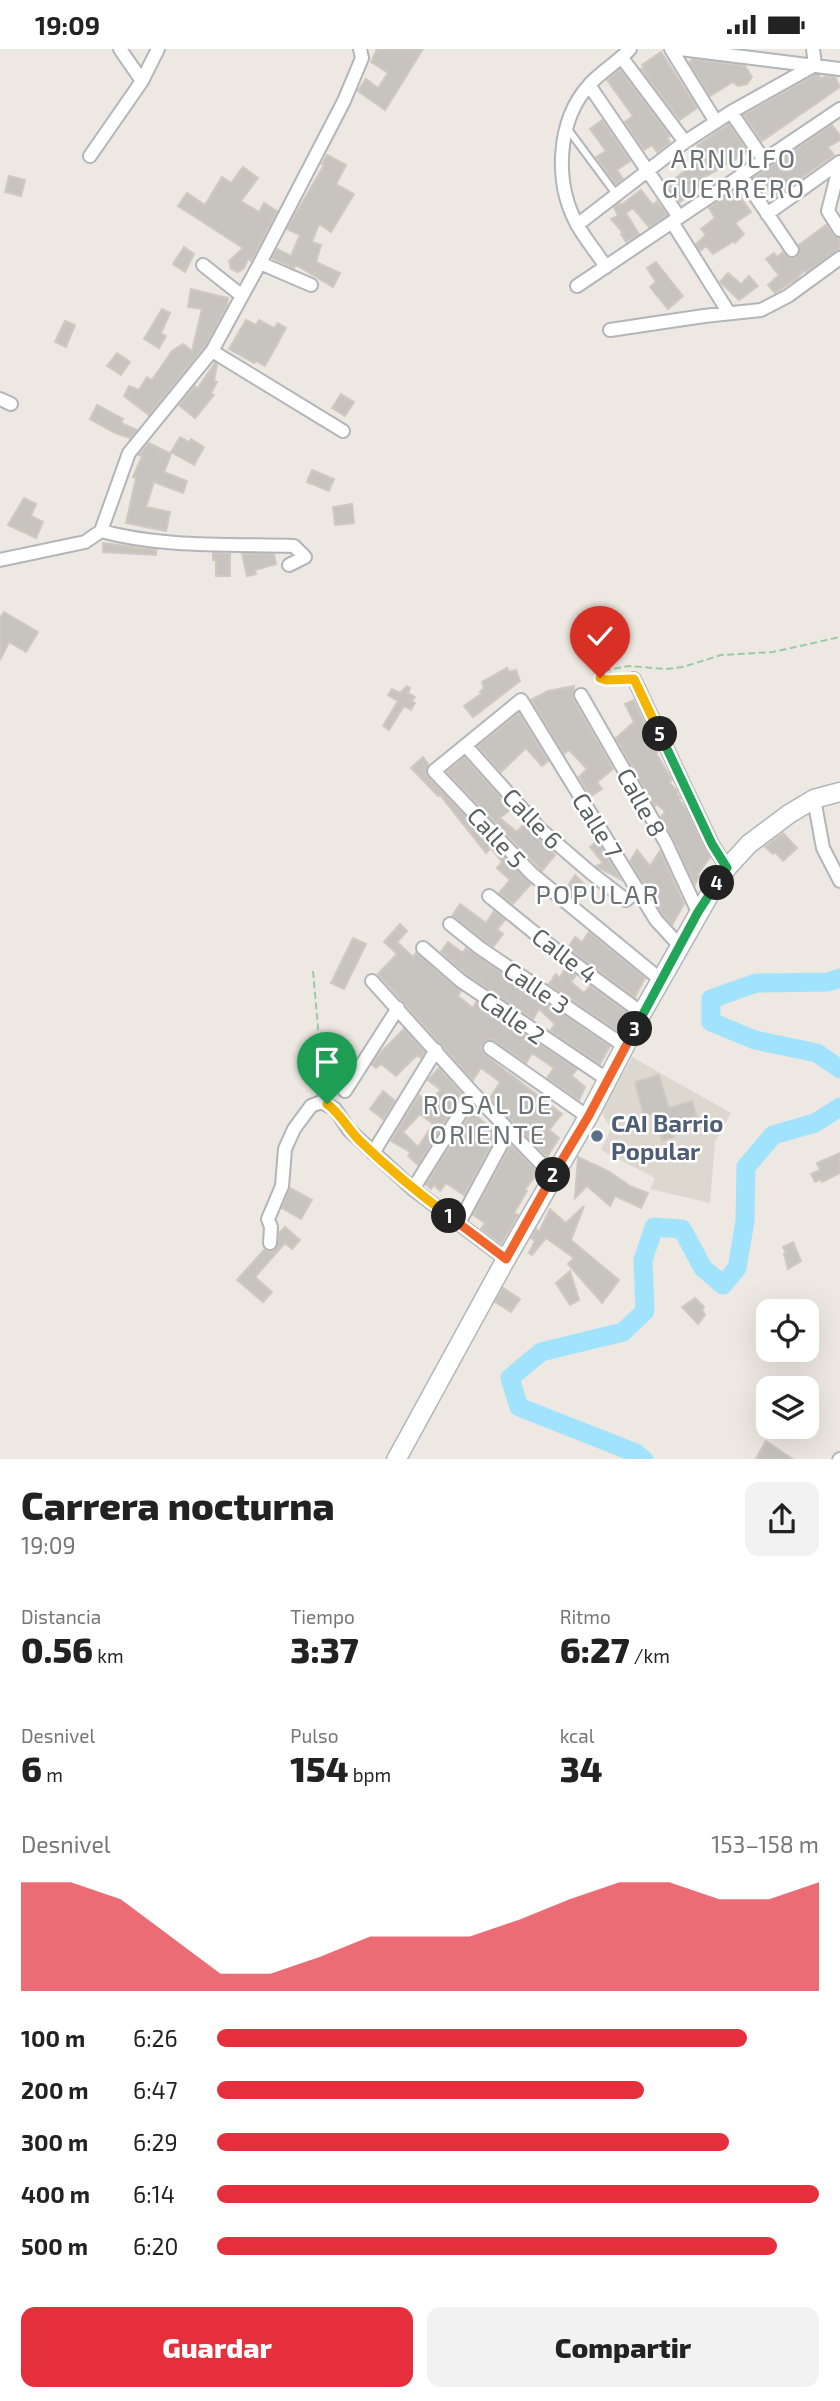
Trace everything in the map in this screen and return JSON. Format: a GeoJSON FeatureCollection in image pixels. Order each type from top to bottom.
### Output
{"type":"FeatureCollection","features":[{"type":"Feature","properties":{"kind":"main road"},"geometry":{"type":"LineString","coordinates":[[396,1459],[588,1117],[698,912],[727,868],[749,844],[789,814],[831,796]]}},
{"type":"Feature","properties":{"kind":"street"},"geometry":{"type":"LineString","coordinates":[[120,49],[142,81]]}},
{"type":"Feature","properties":{"kind":"street"},"geometry":{"type":"LineString","coordinates":[[90,156],[142,81],[158,49]]}},
{"type":"Feature","properties":{"kind":"street"},"geometry":{"type":"LineString","coordinates":[[0,560],[85,542],[101,531],[128,453],[212,351],[260,263],[344,101],[362,58],[360,49]]}},
{"type":"Feature","properties":{"kind":"street"},"geometry":{"type":"LineString","coordinates":[[671,49],[716,122]]}},
{"type":"Feature","properties":{"kind":"street"},"geometry":{"type":"LineString","coordinates":[[680,49],[755,53],[840,69]]}},
{"type":"Feature","properties":{"kind":"street"},"geometry":{"type":"LineString","coordinates":[[813,49],[815,65]]}},
{"type":"Feature","properties":{"kind":"street"},"geometry":{"type":"LineString","coordinates":[[606,267],[577,225],[565,190],[562,165],[562,143],[566,126],[589,85],[626,54],[685,142]]}},
{"type":"Feature","properties":{"kind":"street"},"geometry":{"type":"LineString","coordinates":[[577,225],[685,142],[815,65]]}},
{"type":"Feature","properties":{"kind":"street"},"geometry":{"type":"LineString","coordinates":[[589,85],[649,169],[729,313]]}},
{"type":"Feature","properties":{"kind":"street"},"geometry":{"type":"LineString","coordinates":[[577,286],[840,109]]}},
{"type":"Feature","properties":{"kind":"street"},"geometry":{"type":"LineString","coordinates":[[732,112],[764,160]]}},
{"type":"Feature","properties":{"kind":"street"},"geometry":{"type":"LineString","coordinates":[[767,214],[840,163]]}},
{"type":"Feature","properties":{"kind":"street"},"geometry":{"type":"LineString","coordinates":[[840,163],[828,211],[840,230]]}},
{"type":"Feature","properties":{"kind":"street"},"geometry":{"type":"LineString","coordinates":[[741,175],[792,250]]}},
{"type":"Feature","properties":{"kind":"street"},"geometry":{"type":"LineString","coordinates":[[610,330],[761,310],[770,307],[840,258]]}},
{"type":"Feature","properties":{"kind":"street"},"geometry":{"type":"LineString","coordinates":[[260,263],[311,285]]}},
{"type":"Feature","properties":{"kind":"street"},"geometry":{"type":"LineString","coordinates":[[203,265],[241,295]]}},
{"type":"Feature","properties":{"kind":"street"},"geometry":{"type":"LineString","coordinates":[[212,351],[343,431]]}},
{"type":"Feature","properties":{"kind":"street"},"geometry":{"type":"LineString","coordinates":[[101,531],[185,544],[294,547],[305,557],[289,565]]}},
{"type":"Feature","properties":{"kind":"street"},"geometry":{"type":"LineString","coordinates":[[634,679],[712,844],[727,868]]}},
{"type":"Feature","properties":{"kind":"street","name":"Calle 8"},"geometry":{"type":"LineString","coordinates":[[581,695],[666,843],[698,912]]}},
{"type":"Feature","properties":{"kind":"street","name":"Calle 7"},"geometry":{"type":"LineString","coordinates":[[466,746],[521,700],[656,920],[679,945]]}},
{"type":"Feature","properties":{"kind":"street","name":"Calle 5"},"geometry":{"type":"LineString","coordinates":[[466,746],[434,771],[532,874],[661,980]]}},
{"type":"Feature","properties":{"kind":"street","name":"Calle 6"},"geometry":{"type":"LineString","coordinates":[[466,746],[540,829],[591,873],[626,900],[639,890]]}},
{"type":"Feature","properties":{"kind":"street"},"geometry":{"type":"LineString","coordinates":[[831,796],[824,848],[840,881]]}},
{"type":"Feature","properties":{"kind":"street","name":"Calle 4"},"geometry":{"type":"LineString","coordinates":[[489,896],[552,947],[642,1013]]}},
{"type":"Feature","properties":{"kind":"street","name":"Calle 3"},"geometry":{"type":"LineString","coordinates":[[450,924],[480,949],[626,1047]]}},
{"type":"Feature","properties":{"kind":"street","name":"Calle 2"},"geometry":{"type":"LineString","coordinates":[[423,948],[461,981],[608,1080]]}},
{"type":"Feature","properties":{"kind":"street"},"geometry":{"type":"LineString","coordinates":[[372,981],[473,1093],[553,1176]]}},
{"type":"Feature","properties":{"kind":"street"},"geometry":{"type":"LineString","coordinates":[[345,1091],[398,1008]]}},
{"type":"Feature","properties":{"kind":"street"},"geometry":{"type":"LineString","coordinates":[[491,1048],[588,1117]]}},
{"type":"Feature","properties":{"kind":"street"},"geometry":{"type":"LineString","coordinates":[[373,1153],[436,1050]]}},
{"type":"Feature","properties":{"kind":"street"},"geometry":{"type":"LineString","coordinates":[[413,1189],[473,1093]]}},
{"type":"Feature","properties":{"kind":"street"},"geometry":{"type":"LineString","coordinates":[[270,1243],[271,1227],[268,1219],[282,1186],[285,1149],[305,1113],[321,1102],[335,1109],[349,1129],[413,1189],[506,1259]]}},
{"type":"Feature","properties":{"kind":"street"},"geometry":{"type":"LineString","coordinates":[[459,1223],[509,1130]]}},
{"type":"Feature","properties":{"kind":"lane"},"geometry":{"type":"LineString","coordinates":[[566,126],[617,194]]}},
{"type":"Feature","properties":{"kind":"path"},"geometry":{"type":"LineString","coordinates":[[634,679],[600,678],[603,671],[629,666],[675,668],[720,655],[773,652],[840,637]]}},
{"type":"Feature","properties":{"kind":"path"},"geometry":{"type":"LineString","coordinates":[[313,971],[318,1027],[315,1055],[323,1079],[321,1102]]}},
{"type":"Feature","properties":{"kind":"shaded area"},"geometry":{"type":"Polygon","coordinates":[[[632,1057],[731,1113],[715,1142],[710,1203],[650,1189],[655,1178],[601,1150],[611,1129],[601,1112],[632,1057]]]}},
{"type":"Feature","properties":{"kind":"building"},"geometry":{"type":"Polygon","coordinates":[[[377,49],[423,49],[385,110],[358,91],[366,79],[378,88],[388,73],[371,62],[377,49]]]}},
{"type":"Feature","properties":{"kind":"building"},"geometry":{"type":"Polygon","coordinates":[[[661,52],[697,108],[680,120],[641,69],[644,67],[642,65],[661,52]]]}},
{"type":"Feature","properties":{"kind":"building"},"geometry":{"type":"Polygon","coordinates":[[[693,59],[745,66],[752,77],[747,84],[738,86],[733,82],[710,96],[689,62],[693,59]]]}},
{"type":"Feature","properties":{"kind":"building"},"geometry":{"type":"Polygon","coordinates":[[[620,70],[670,136],[667,138],[670,142],[657,152],[652,145],[644,150],[625,122],[633,116],[607,80],[620,70]]]}},
{"type":"Feature","properties":{"kind":"building"},"geometry":{"type":"Polygon","coordinates":[[[819,75],[821,79],[825,76],[835,77],[840,87],[762,141],[744,115],[819,75]]]}},
{"type":"Feature","properties":{"kind":"building"},"geometry":{"type":"Polygon","coordinates":[[[602,120],[630,161],[617,170],[623,179],[616,184],[596,157],[606,151],[590,129],[602,120]]]}},
{"type":"Feature","properties":{"kind":"building"},"geometry":{"type":"Polygon","coordinates":[[[729,124],[748,152],[705,177],[708,181],[680,202],[668,184],[701,158],[697,146],[729,124]]]}},
{"type":"Feature","properties":{"kind":"building"},"geometry":{"type":"Polygon","coordinates":[[[832,125],[840,135],[840,140],[828,147],[834,155],[774,197],[761,179],[756,182],[753,178],[832,125]]]}},
{"type":"Feature","properties":{"kind":"building"},"geometry":{"type":"Polygon","coordinates":[[[327,155],[346,165],[336,184],[354,194],[331,232],[319,224],[312,242],[321,245],[316,262],[340,273],[333,287],[296,265],[294,268],[272,258],[277,249],[291,256],[300,235],[287,229],[324,165],[322,164],[327,155]]]}},
{"type":"Feature","properties":{"kind":"building"},"geometry":{"type":"Polygon","coordinates":[[[243,167],[258,178],[241,201],[259,212],[264,203],[277,211],[251,261],[248,259],[244,268],[238,272],[231,269],[229,261],[243,248],[178,206],[187,193],[205,205],[222,177],[231,183],[243,167]]]}},
{"type":"Feature","properties":{"kind":"building"},"geometry":{"type":"Polygon","coordinates":[[[9,176],[25,180],[21,196],[5,192],[9,176]]]}},
{"type":"Feature","properties":{"kind":"building"},"geometry":{"type":"Polygon","coordinates":[[[641,190],[653,205],[657,201],[667,215],[649,227],[633,208],[626,213],[639,234],[626,242],[621,234],[623,233],[611,219],[618,216],[614,207],[641,190]]]}},
{"type":"Feature","properties":{"kind":"building"},"geometry":{"type":"Polygon","coordinates":[[[732,192],[737,199],[740,197],[751,212],[735,223],[744,234],[735,243],[734,241],[713,254],[706,246],[700,251],[696,244],[706,235],[701,229],[715,218],[709,208],[732,192]]]}},
{"type":"Feature","properties":{"kind":"building"},"geometry":{"type":"Polygon","coordinates":[[[826,225],[833,235],[840,239],[840,249],[806,272],[805,270],[775,293],[768,285],[779,275],[766,259],[774,253],[777,257],[783,252],[789,258],[796,258],[800,253],[799,245],[826,225]]]}},
{"type":"Feature","properties":{"kind":"building"},"geometry":{"type":"Polygon","coordinates":[[[184,247],[194,254],[185,272],[173,264],[184,247]]]}},
{"type":"Feature","properties":{"kind":"building"},"geometry":{"type":"Polygon","coordinates":[[[656,262],[683,296],[668,309],[650,287],[656,282],[647,268],[656,262]]]}},
{"type":"Feature","properties":{"kind":"building"},"geometry":{"type":"Polygon","coordinates":[[[728,273],[741,284],[749,276],[758,286],[739,300],[720,282],[728,273]]]}},
{"type":"Feature","properties":{"kind":"building"},"geometry":{"type":"Polygon","coordinates":[[[191,289],[228,298],[227,306],[205,346],[149,415],[124,396],[129,386],[139,390],[147,377],[152,380],[172,351],[183,344],[192,351],[202,309],[188,307],[191,289]]]}},
{"type":"Feature","properties":{"kind":"building"},"geometry":{"type":"Polygon","coordinates":[[[162,309],[170,313],[161,333],[166,336],[159,348],[144,339],[162,309]]]}},
{"type":"Feature","properties":{"kind":"building"},"geometry":{"type":"Polygon","coordinates":[[[246,320],[256,325],[259,320],[274,328],[278,323],[286,328],[265,366],[229,349],[246,320]]]}},
{"type":"Feature","properties":{"kind":"building"},"geometry":{"type":"Polygon","coordinates":[[[65,321],[75,325],[66,347],[55,342],[65,321]]]}},
{"type":"Feature","properties":{"kind":"building"},"geometry":{"type":"Polygon","coordinates":[[[117,353],[130,362],[121,375],[107,366],[117,353]]]}},
{"type":"Feature","properties":{"kind":"building"},"geometry":{"type":"Polygon","coordinates":[[[215,363],[214,381],[217,382],[211,393],[214,395],[195,418],[179,405],[195,386],[197,389],[215,363]]]}},
{"type":"Feature","properties":{"kind":"building"},"geometry":{"type":"Polygon","coordinates":[[[341,394],[354,402],[345,416],[332,408],[341,394]]]}},
{"type":"Feature","properties":{"kind":"building"},"geometry":{"type":"Polygon","coordinates":[[[97,405],[123,419],[121,423],[137,430],[130,438],[90,419],[97,405]]]}},
{"type":"Feature","properties":{"kind":"building"},"geometry":{"type":"Polygon","coordinates":[[[180,437],[189,442],[191,439],[204,447],[194,465],[171,452],[180,437]]]}},
{"type":"Feature","properties":{"kind":"building"},"geometry":{"type":"Polygon","coordinates":[[[149,443],[171,454],[164,472],[187,481],[183,493],[154,482],[146,507],[170,512],[166,531],[126,523],[136,478],[133,477],[142,456],[139,455],[149,443]]]}},
{"type":"Feature","properties":{"kind":"building"},"geometry":{"type":"Polygon","coordinates":[[[312,470],[334,479],[329,491],[307,482],[312,470]]]}},
{"type":"Feature","properties":{"kind":"building"},"geometry":{"type":"Polygon","coordinates":[[[24,498],[36,504],[31,516],[43,522],[36,538],[8,525],[24,498]]]}},
{"type":"Feature","properties":{"kind":"building"},"geometry":{"type":"Polygon","coordinates":[[[352,504],[354,523],[335,525],[333,507],[352,504]]]}},
{"type":"Feature","properties":{"kind":"building"},"geometry":{"type":"Polygon","coordinates":[[[103,543],[156,550],[156,555],[103,552],[103,543]]]}},
{"type":"Feature","properties":{"kind":"building"},"geometry":{"type":"Polygon","coordinates":[[[213,553],[230,554],[230,576],[216,576],[213,553]]]}},
{"type":"Feature","properties":{"kind":"building"},"geometry":{"type":"Polygon","coordinates":[[[242,554],[274,554],[276,564],[255,570],[256,574],[247,576],[242,554]]]}},
{"type":"Feature","properties":{"kind":"building"},"geometry":{"type":"Polygon","coordinates":[[[4,612],[38,632],[26,652],[9,642],[0,660],[0,618],[4,612]]]}},
{"type":"Feature","properties":{"kind":"building"},"geometry":{"type":"Polygon","coordinates":[[[507,668],[509,672],[516,670],[520,681],[473,717],[464,706],[481,694],[484,688],[482,682],[507,668]]]}},
{"type":"Feature","properties":{"kind":"building"},"geometry":{"type":"Polygon","coordinates":[[[407,686],[410,688],[408,693],[415,697],[412,701],[415,703],[411,710],[404,706],[389,730],[383,726],[398,701],[388,695],[392,689],[400,693],[407,686]]]}},
{"type":"Feature","properties":{"kind":"building"},"geometry":{"type":"Polygon","coordinates":[[[574,686],[573,699],[613,769],[597,782],[602,789],[591,796],[579,777],[587,769],[569,750],[564,754],[531,700],[548,691],[574,686]]]}},
{"type":"Feature","properties":{"kind":"building"},"geometry":{"type":"Polygon","coordinates":[[[634,700],[658,751],[656,753],[672,780],[669,782],[681,798],[679,800],[710,857],[698,874],[695,884],[661,817],[665,811],[656,804],[655,806],[616,738],[634,722],[625,704],[634,700]]]}},
{"type":"Feature","properties":{"kind":"building"},"geometry":{"type":"Polygon","coordinates":[[[519,713],[548,761],[542,766],[526,748],[501,772],[478,746],[519,713]]]}},
{"type":"Feature","properties":{"kind":"building"},"geometry":{"type":"Polygon","coordinates":[[[423,757],[428,764],[425,772],[428,777],[531,884],[513,904],[499,893],[510,880],[497,868],[502,862],[491,848],[486,853],[440,795],[411,768],[423,757]]]}},
{"type":"Feature","properties":{"kind":"building"},"geometry":{"type":"Polygon","coordinates":[[[464,757],[511,809],[500,818],[517,832],[524,824],[555,855],[542,871],[447,772],[464,757]]]}},
{"type":"Feature","properties":{"kind":"building"},"geometry":{"type":"Polygon","coordinates":[[[783,833],[797,848],[783,861],[775,852],[773,854],[765,847],[783,833]]]}},
{"type":"Feature","properties":{"kind":"building"},"geometry":{"type":"Polygon","coordinates":[[[595,843],[601,846],[620,879],[596,866],[603,863],[590,847],[595,843]]]}},
{"type":"Feature","properties":{"kind":"building"},"geometry":{"type":"Polygon","coordinates":[[[637,850],[650,866],[660,851],[684,904],[672,925],[630,861],[637,850]]]}},
{"type":"Feature","properties":{"kind":"building"},"geometry":{"type":"Polygon","coordinates":[[[575,875],[585,885],[578,900],[565,890],[575,875]]]}},
{"type":"Feature","properties":{"kind":"building"},"geometry":{"type":"Polygon","coordinates":[[[460,904],[486,923],[494,911],[505,920],[497,929],[503,934],[493,947],[452,916],[460,904]]]}},
{"type":"Feature","properties":{"kind":"building"},"geometry":{"type":"Polygon","coordinates":[[[400,924],[407,931],[397,942],[413,957],[416,953],[461,991],[458,996],[473,1008],[476,1002],[577,1069],[572,1076],[585,1087],[579,1100],[547,1078],[554,1068],[532,1053],[526,1063],[491,1039],[486,1040],[481,1047],[485,1055],[562,1114],[549,1130],[559,1138],[547,1157],[490,1098],[500,1082],[481,1068],[473,1080],[378,974],[397,954],[384,942],[400,924]]]}},
{"type":"Feature","properties":{"kind":"building"},"geometry":{"type":"Polygon","coordinates":[[[589,932],[645,978],[635,997],[568,948],[575,937],[582,942],[589,932]]]}},
{"type":"Feature","properties":{"kind":"building"},"geometry":{"type":"Polygon","coordinates":[[[353,938],[366,944],[344,989],[331,983],[353,938]]]}},
{"type":"Feature","properties":{"kind":"building"},"geometry":{"type":"Polygon","coordinates":[[[448,942],[463,953],[466,948],[610,1046],[600,1064],[550,1031],[555,1024],[539,1009],[533,1019],[466,974],[441,952],[448,942]]]}},
{"type":"Feature","properties":{"kind":"building"},"geometry":{"type":"Polygon","coordinates":[[[566,968],[576,975],[571,982],[584,993],[590,986],[629,1014],[619,1032],[549,984],[556,974],[559,978],[566,968]]]}},
{"type":"Feature","properties":{"kind":"building"},"geometry":{"type":"Polygon","coordinates":[[[404,1029],[424,1052],[421,1058],[417,1055],[396,1076],[381,1064],[376,1068],[372,1065],[380,1053],[404,1029]]]}},
{"type":"Feature","properties":{"kind":"building"},"geometry":{"type":"Polygon","coordinates":[[[439,1068],[462,1094],[418,1165],[408,1156],[410,1152],[391,1141],[419,1095],[428,1102],[441,1090],[428,1080],[439,1068]],[[420,1114],[403,1132],[418,1147],[433,1124],[420,1114]]]}},
{"type":"Feature","properties":{"kind":"building"},"geometry":{"type":"Polygon","coordinates":[[[659,1075],[669,1108],[692,1101],[698,1121],[672,1129],[674,1137],[662,1141],[654,1113],[644,1116],[636,1086],[636,1082],[659,1075]]]}},
{"type":"Feature","properties":{"kind":"building"},"geometry":{"type":"Polygon","coordinates":[[[383,1091],[395,1101],[383,1119],[370,1109],[383,1091]]]}},
{"type":"Feature","properties":{"kind":"building"},"geometry":{"type":"Polygon","coordinates":[[[472,1112],[498,1132],[464,1195],[446,1183],[440,1191],[434,1185],[431,1189],[426,1184],[472,1112]]]}},
{"type":"Feature","properties":{"kind":"building"},"geometry":{"type":"Polygon","coordinates":[[[511,1145],[538,1173],[525,1189],[527,1191],[514,1213],[518,1215],[501,1244],[481,1229],[485,1223],[473,1215],[511,1145]]]}},
{"type":"Feature","properties":{"kind":"building"},"geometry":{"type":"Polygon","coordinates":[[[840,1153],[840,1173],[822,1182],[821,1179],[815,1182],[811,1174],[820,1170],[817,1163],[840,1153]]]}},
{"type":"Feature","properties":{"kind":"building"},"geometry":{"type":"Polygon","coordinates":[[[578,1157],[648,1193],[641,1208],[615,1196],[610,1206],[587,1186],[575,1198],[578,1157]]]}},
{"type":"Feature","properties":{"kind":"building"},"geometry":{"type":"Polygon","coordinates":[[[290,1188],[312,1200],[301,1219],[282,1208],[290,1188]]]}},
{"type":"Feature","properties":{"kind":"building"},"geometry":{"type":"Polygon","coordinates":[[[584,1206],[571,1240],[619,1280],[602,1303],[568,1264],[574,1258],[546,1238],[532,1255],[529,1253],[535,1241],[531,1238],[536,1229],[539,1232],[550,1209],[566,1223],[584,1206]]]}},
{"type":"Feature","properties":{"kind":"building"},"geometry":{"type":"Polygon","coordinates":[[[285,1227],[300,1240],[292,1249],[285,1243],[255,1277],[272,1292],[263,1302],[237,1280],[264,1250],[270,1252],[277,1248],[279,1233],[285,1227]]]}},
{"type":"Feature","properties":{"kind":"building"},"geometry":{"type":"Polygon","coordinates":[[[793,1242],[801,1261],[788,1269],[783,1247],[793,1242]]]}},
{"type":"Feature","properties":{"kind":"building"},"geometry":{"type":"Polygon","coordinates":[[[570,1271],[579,1300],[570,1305],[556,1283],[570,1271]]]}},
{"type":"Feature","properties":{"kind":"building"},"geometry":{"type":"Polygon","coordinates":[[[503,1288],[520,1299],[511,1312],[495,1302],[503,1288]]]}},
{"type":"Feature","properties":{"kind":"building"},"geometry":{"type":"Polygon","coordinates":[[[695,1298],[704,1307],[702,1310],[705,1315],[698,1324],[682,1307],[695,1298]]]}},
{"type":"Feature","properties":{"kind":"building"},"geometry":{"type":"Polygon","coordinates":[[[766,1441],[793,1459],[756,1459],[766,1441]]]}},
{"type":"Feature","properties":{"kind":"waterway"},"geometry":{"type":"LineString","coordinates":[[840,978],[828,982],[756,983],[711,999],[711,1022],[755,1040],[817,1053],[840,1069]]}},
{"type":"Feature","properties":{"kind":"waterway"},"geometry":{"type":"LineString","coordinates":[[643,1459],[636,1453],[519,1407],[510,1378],[541,1352],[623,1332],[645,1311],[643,1260],[654,1227],[682,1229],[703,1268],[723,1285],[737,1268],[745,1221],[746,1167],[773,1135],[815,1123],[840,1107]]}},
{"type":"Feature","properties":{"kind":"place","name":"CAI Barrio Popular"},"geometry":{"type":"Point","coordinates":[597,1136]}},
{"type":"Feature","properties":{"kind":"district","name":"ARNULFO GUERRERO"},"geometry":{"type":"Point","coordinates":[734,172]}},
{"type":"Feature","properties":{"kind":"district","name":"POPULAR"},"geometry":{"type":"Point","coordinates":[598,893]}},
{"type":"Feature","properties":{"kind":"district","name":"ROSAL DE ORIENTE"},"geometry":{"type":"Point","coordinates":[488,1118]}},
{"type":"Feature","properties":{"kind":"route"},"geometry":{"type":"LineString","coordinates":[[327,1104],[335,1109],[349,1129],[373,1153],[413,1189],[506,1259],[588,1117],[698,912],[727,868],[712,844],[634,679],[600,678]]}}]}
